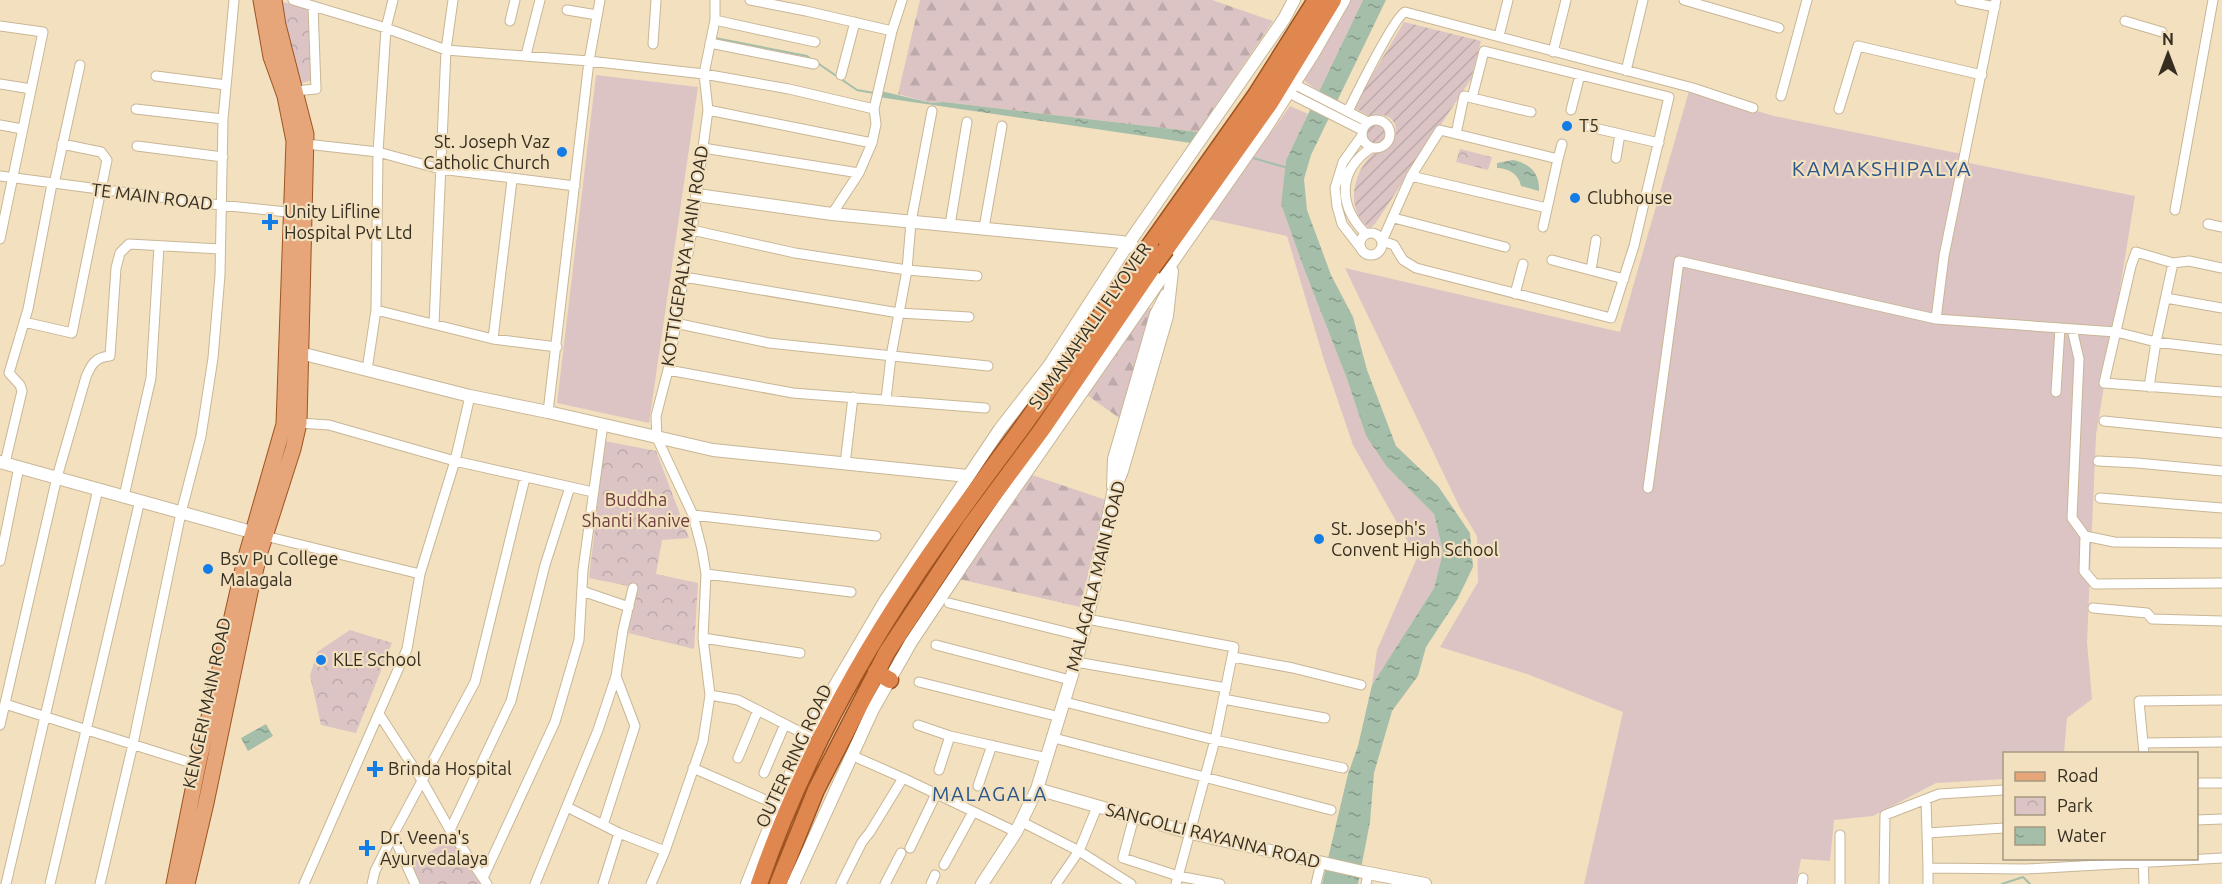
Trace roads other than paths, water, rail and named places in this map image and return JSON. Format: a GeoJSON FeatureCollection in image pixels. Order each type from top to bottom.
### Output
{"type":"FeatureCollection","features":[{"type":"Feature","properties":{"kind":"highway","name":"SUMANAHALLI FLYOVER"},"geometry":{"type":"LineString","coordinates":[[1158,247],[1316,0]]}},
{"type":"Feature","properties":{"kind":"highway","name":"SUMANAHALLI FLYOVER"},"geometry":{"type":"LineString","coordinates":[[866,644],[1158,247],[1270,103],[1333,0]]}},
{"type":"Feature","properties":{"kind":"highway","name":"SUMANAHALLI FLYOVER"},"geometry":{"type":"LineString","coordinates":[[883,676],[922,597],[1043,428],[1145,265]]}},
{"type":"Feature","properties":{"kind":"highway","name":"OUTER RING ROAD"},"geometry":{"type":"LineString","coordinates":[[759,884],[799,784],[866,644]]}},
{"type":"Feature","properties":{"kind":"highway","name":"OUTER RING ROAD"},"geometry":{"type":"LineString","coordinates":[[778,884],[816,790],[883,676]]}},
{"type":"Feature","properties":{"kind":"main road","name":"KENGERI MAIN ROAD"},"geometry":{"type":"LineString","coordinates":[[187,884],[250,592],[259,534],[293,449],[299,423],[298,213],[294,141],[285,96],[271,57],[261,0]]}},
{"type":"Feature","properties":{"kind":"main road","name":"KENGERI MAIN ROAD"},"geometry":{"type":"LineString","coordinates":[[174,884],[198,765],[259,534],[284,424],[298,213],[306,134],[274,0]]}},
{"type":"Feature","properties":{"kind":"street"},"geometry":{"type":"LineString","coordinates":[[100,884],[133,744],[181,513],[201,436],[213,358],[220,249],[222,119],[234,0]]}},
{"type":"Feature","properties":{"kind":"street"},"geometry":{"type":"LineString","coordinates":[[293,0],[386,28],[446,50],[526,55],[704,74],[789,89],[874,109]]}},
{"type":"Feature","properties":{"kind":"street"},"geometry":{"type":"LineString","coordinates":[[327,10],[330,0]]}},
{"type":"Feature","properties":{"kind":"street"},"geometry":{"type":"LineString","coordinates":[[367,370],[376,310],[378,152],[386,28],[393,0]]}},
{"type":"Feature","properties":{"kind":"street"},"geometry":{"type":"LineString","coordinates":[[434,324],[446,50],[453,0]]}},
{"type":"Feature","properties":{"kind":"street"},"geometry":{"type":"LineString","coordinates":[[510,21],[515,0]]}},
{"type":"Feature","properties":{"kind":"street"},"geometry":{"type":"LineString","coordinates":[[526,55],[540,0]]}},
{"type":"Feature","properties":{"kind":"street"},"geometry":{"type":"LineString","coordinates":[[548,412],[589,61],[600,0]]}},
{"type":"Feature","properties":{"kind":"street"},"geometry":{"type":"LineString","coordinates":[[653,44],[656,0]]}},
{"type":"Feature","properties":{"kind":"street","name":"KOTTIGEPALYA MAIN ROAD"},"geometry":{"type":"LineString","coordinates":[[657,438],[657,416],[668,370],[697,195],[708,110],[704,74],[714,20],[715,0]]}},
{"type":"Feature","properties":{"kind":"street"},"geometry":{"type":"LineString","coordinates":[[750,0],[892,31]]}},
{"type":"Feature","properties":{"kind":"street"},"geometry":{"type":"LineString","coordinates":[[806,11],[808,0]]}},
{"type":"Feature","properties":{"kind":"street"},"geometry":{"type":"LineString","coordinates":[[832,214],[859,172],[872,143],[876,124],[874,109],[900,0]]}},
{"type":"Feature","properties":{"kind":"street"},"geometry":{"type":"LineString","coordinates":[[747,884],[806,735],[866,644],[885,601],[1000,429],[1048,366],[1128,244],[1284,19],[1294,0]]}},
{"type":"Feature","properties":{"kind":"street"},"geometry":{"type":"LineString","coordinates":[[793,884],[873,709],[883,676],[921,626],[1246,156],[1295,90],[1344,0]]}},
{"type":"Feature","properties":{"kind":"street"},"geometry":{"type":"LineString","coordinates":[[1498,36],[1508,0]]}},
{"type":"Feature","properties":{"kind":"street"},"geometry":{"type":"LineString","coordinates":[[1553,52],[1566,0]]}},
{"type":"Feature","properties":{"kind":"street"},"geometry":{"type":"LineString","coordinates":[[1626,71],[1643,0]]}},
{"type":"Feature","properties":{"kind":"street"},"geometry":{"type":"LineString","coordinates":[[1684,0],[1779,28]]}},
{"type":"Feature","properties":{"kind":"street"},"geometry":{"type":"LineString","coordinates":[[1781,96],[1807,0]]}},
{"type":"Feature","properties":{"kind":"street"},"geometry":{"type":"LineString","coordinates":[[1936,319],[1944,256],[1995,4],[1960,0]]}},
{"type":"Feature","properties":{"kind":"street"},"geometry":{"type":"LineString","coordinates":[[2175,210],[2213,0]]}},
{"type":"Feature","properties":{"kind":"street"},"geometry":{"type":"LineString","coordinates":[[295,91],[316,89],[313,6]]}},
{"type":"Feature","properties":{"kind":"street"},"geometry":{"type":"LineString","coordinates":[[567,10],[597,15]]}},
{"type":"Feature","properties":{"kind":"street"},"geometry":{"type":"LineString","coordinates":[[1345,114],[1392,29],[1404,12],[1693,88],[1753,108]]}},
{"type":"Feature","properties":{"kind":"street"},"geometry":{"type":"LineString","coordinates":[[714,20],[815,42]]}},
{"type":"Feature","properties":{"kind":"street"},"geometry":{"type":"LineString","coordinates":[[2125,21],[2162,32]]}},
{"type":"Feature","properties":{"kind":"street"},"geometry":{"type":"LineString","coordinates":[[842,75],[855,22]]}},
{"type":"Feature","properties":{"kind":"street"},"geometry":{"type":"LineString","coordinates":[[0,26],[43,32],[1,223],[0,239]]}},
{"type":"Feature","properties":{"kind":"street"},"geometry":{"type":"LineString","coordinates":[[710,43],[814,64]]}},
{"type":"Feature","properties":{"kind":"street"},"geometry":{"type":"LineString","coordinates":[[1839,109],[1858,46],[1982,75]]}},
{"type":"Feature","properties":{"kind":"street"},"geometry":{"type":"LineString","coordinates":[[1371,147],[1352,165],[1346,188],[1347,206],[1354,222],[1382,241],[1394,245],[1403,260],[1416,268],[1611,318],[1635,246],[1669,97],[1484,51],[1472,98]]}},
{"type":"Feature","properties":{"kind":"street"},"geometry":{"type":"LineString","coordinates":[[1571,110],[1575,74],[1574,58]]}},
{"type":"Feature","properties":{"kind":"street"},"geometry":{"type":"LineString","coordinates":[[80,65],[28,309],[9,373],[20,385],[22,391],[3,463],[259,534],[420,574]]}},
{"type":"Feature","properties":{"kind":"street"},"geometry":{"type":"LineString","coordinates":[[156,76],[226,85]]}},
{"type":"Feature","properties":{"kind":"street"},"geometry":{"type":"LineString","coordinates":[[0,84],[31,89]]}},
{"type":"Feature","properties":{"kind":"street"},"geometry":{"type":"LineString","coordinates":[[1295,90],[1345,114],[1364,129],[1366,145],[1375,148],[1385,145],[1390,132],[1382,121],[1372,120],[1364,129],[1343,162],[1335,188],[1342,224],[1366,255],[1380,252],[1382,241],[1411,176],[1440,130],[1558,159]]}},
{"type":"Feature","properties":{"kind":"street"},"geometry":{"type":"LineString","coordinates":[[1456,134],[1464,96],[1531,112]]}},
{"type":"Feature","properties":{"kind":"street"},"geometry":{"type":"LineString","coordinates":[[136,109],[222,119]]}},
{"type":"Feature","properties":{"kind":"street"},"geometry":{"type":"LineString","coordinates":[[708,110],[872,143]]}},
{"type":"Feature","properties":{"kind":"street"},"geometry":{"type":"LineString","coordinates":[[886,400],[891,356],[907,270],[912,222],[932,111]]}},
{"type":"Feature","properties":{"kind":"street"},"geometry":{"type":"LineString","coordinates":[[950,225],[966,122]]}},
{"type":"Feature","properties":{"kind":"street"},"geometry":{"type":"LineString","coordinates":[[0,126],[22,129]]}},
{"type":"Feature","properties":{"kind":"street"},"geometry":{"type":"LineString","coordinates":[[984,228],[1002,126]]}},
{"type":"Feature","properties":{"kind":"street"},"geometry":{"type":"LineString","coordinates":[[1590,127],[1659,143]]}},
{"type":"Feature","properties":{"kind":"street"},"geometry":{"type":"LineString","coordinates":[[1616,158],[1620,134]]}},
{"type":"Feature","properties":{"kind":"street"},"geometry":{"type":"LineString","coordinates":[[24,322],[72,333],[107,160],[101,152],[62,144]]}},
{"type":"Feature","properties":{"kind":"street"},"geometry":{"type":"LineString","coordinates":[[306,144],[378,152],[440,170],[575,186]]}},
{"type":"Feature","properties":{"kind":"street"},"geometry":{"type":"LineString","coordinates":[[1543,227],[1562,144]]}},
{"type":"Feature","properties":{"kind":"street"},"geometry":{"type":"LineString","coordinates":[[137,146],[222,157]]}},
{"type":"Feature","properties":{"kind":"street"},"geometry":{"type":"LineString","coordinates":[[703,148],[859,172]]}},
{"type":"Feature","properties":{"kind":"street","name":"TE MAIN ROAD"},"geometry":{"type":"LineString","coordinates":[[0,176],[298,213]]}},
{"type":"Feature","properties":{"kind":"street"},"geometry":{"type":"LineString","coordinates":[[1411,176],[1547,208]]}},
{"type":"Feature","properties":{"kind":"street"},"geometry":{"type":"LineString","coordinates":[[493,339],[512,180]]}},
{"type":"Feature","properties":{"kind":"street"},"geometry":{"type":"LineString","coordinates":[[697,195],[832,214],[1122,242],[1162,261],[1170,268]]}},
{"type":"Feature","properties":{"kind":"street"},"geometry":{"type":"LineString","coordinates":[[1359,246],[1361,239],[1394,218],[1505,247]]}},
{"type":"Feature","properties":{"kind":"street"},"geometry":{"type":"LineString","coordinates":[[2208,224],[2222,227]]}},
{"type":"Feature","properties":{"kind":"street"},"geometry":{"type":"LineString","coordinates":[[692,230],[795,253],[907,270],[977,276]]}},
{"type":"Feature","properties":{"kind":"street"},"geometry":{"type":"LineString","coordinates":[[1591,270],[1596,240]]}},
{"type":"Feature","properties":{"kind":"street"},"geometry":{"type":"LineString","coordinates":[[0,725],[57,477],[86,377],[92,363],[102,356],[110,356],[116,268],[120,253],[129,244],[220,249]]}},
{"type":"Feature","properties":{"kind":"street"},"geometry":{"type":"LineString","coordinates":[[124,495],[151,378],[159,246]]}},
{"type":"Feature","properties":{"kind":"street"},"geometry":{"type":"LineString","coordinates":[[2222,268],[2189,261],[2173,263],[2136,252],[2104,383],[2222,392]]}},
{"type":"Feature","properties":{"kind":"street"},"geometry":{"type":"LineString","coordinates":[[1552,260],[1624,279]]}},
{"type":"Feature","properties":{"kind":"street"},"geometry":{"type":"LineString","coordinates":[[1648,488],[1679,261],[1936,319],[2116,332],[2156,342],[2222,350]]}},
{"type":"Feature","properties":{"kind":"street"},"geometry":{"type":"LineString","coordinates":[[2149,387],[2173,263]]}},
{"type":"Feature","properties":{"kind":"street"},"geometry":{"type":"LineString","coordinates":[[1515,294],[1523,264]]}},
{"type":"Feature","properties":{"kind":"street","name":"MALAGALA MAIN ROAD"},"geometry":{"type":"LineString","coordinates":[[982,884],[1019,827],[1037,789],[1065,702],[1087,619],[1113,493],[1114,459],[1156,314],[1170,285],[1172,271],[1170,268]]}},
{"type":"Feature","properties":{"kind":"street"},"geometry":{"type":"LineString","coordinates":[[684,277],[900,313],[969,317]]}},
{"type":"Feature","properties":{"kind":"street"},"geometry":{"type":"LineString","coordinates":[[2166,298],[2222,308]]}},
{"type":"Feature","properties":{"kind":"street"},"geometry":{"type":"LineString","coordinates":[[376,310],[493,339],[556,347]]}},
{"type":"Feature","properties":{"kind":"street"},"geometry":{"type":"LineString","coordinates":[[675,323],[769,343],[988,366]]}},
{"type":"Feature","properties":{"kind":"street"},"geometry":{"type":"LineString","coordinates":[[2056,393],[2060,328]]}},
{"type":"Feature","properties":{"kind":"street"},"geometry":{"type":"LineString","coordinates":[[2072,329],[2079,359],[2072,518],[2085,536],[2084,571],[2095,584],[2222,583]]}},
{"type":"Feature","properties":{"kind":"street"},"geometry":{"type":"LineString","coordinates":[[300,353],[470,396],[713,450],[968,476]]}},
{"type":"Feature","properties":{"kind":"street"},"geometry":{"type":"LineString","coordinates":[[668,370],[793,393],[985,408]]}},
{"type":"Feature","properties":{"kind":"street"},"geometry":{"type":"LineString","coordinates":[[304,884],[408,649],[420,574],[455,461],[470,396]]}},
{"type":"Feature","properties":{"kind":"street"},"geometry":{"type":"LineString","coordinates":[[845,464],[853,397]]}},
{"type":"Feature","properties":{"kind":"street"},"geometry":{"type":"LineString","coordinates":[[2104,421],[2222,433]]}},
{"type":"Feature","properties":{"kind":"street"},"geometry":{"type":"LineString","coordinates":[[299,423],[329,425],[455,461],[593,492]]}},
{"type":"Feature","properties":{"kind":"street"},"geometry":{"type":"LineString","coordinates":[[485,881],[555,722],[579,640],[593,492],[603,424]]}},
{"type":"Feature","properties":{"kind":"street"},"geometry":{"type":"LineString","coordinates":[[651,884],[665,851],[703,741],[710,695],[704,638],[706,574],[693,515],[657,438]]}},
{"type":"Feature","properties":{"kind":"street"},"geometry":{"type":"LineString","coordinates":[[2098,461],[2137,462],[2222,471]]}},
{"type":"Feature","properties":{"kind":"street"},"geometry":{"type":"LineString","coordinates":[[1,554],[19,467]]}},
{"type":"Feature","properties":{"kind":"street"},"geometry":{"type":"LineString","coordinates":[[372,884],[375,871],[393,835],[475,682],[525,478]]}},
{"type":"Feature","properties":{"kind":"street"},"geometry":{"type":"LineString","coordinates":[[450,830],[511,701],[545,565],[570,487]]}},
{"type":"Feature","properties":{"kind":"street"},"geometry":{"type":"LineString","coordinates":[[6,884],[98,489]]}},
{"type":"Feature","properties":{"kind":"street"},"geometry":{"type":"LineString","coordinates":[[2100,498],[2222,508]]}},
{"type":"Feature","properties":{"kind":"street"},"geometry":{"type":"LineString","coordinates":[[50,884],[140,500]]}},
{"type":"Feature","properties":{"kind":"street"},"geometry":{"type":"LineString","coordinates":[[693,515],[876,536]]}},
{"type":"Feature","properties":{"kind":"street"},"geometry":{"type":"LineString","coordinates":[[2085,536],[2114,542],[2222,543]]}},
{"type":"Feature","properties":{"kind":"street"},"geometry":{"type":"LineString","coordinates":[[706,574],[851,592]]}},
{"type":"Feature","properties":{"kind":"street"},"geometry":{"type":"LineString","coordinates":[[538,882],[598,729],[616,676],[633,588]]}},
{"type":"Feature","properties":{"kind":"street"},"geometry":{"type":"LineString","coordinates":[[582,591],[629,607]]}},
{"type":"Feature","properties":{"kind":"street"},"geometry":{"type":"LineString","coordinates":[[949,603],[1082,636]]}},
{"type":"Feature","properties":{"kind":"street"},"geometry":{"type":"LineString","coordinates":[[2093,608],[2148,613],[2152,619],[2222,621]]}},
{"type":"Feature","properties":{"kind":"street"},"geometry":{"type":"LineString","coordinates":[[1087,619],[1234,647],[1215,740],[1177,880]]}},
{"type":"Feature","properties":{"kind":"street"},"geometry":{"type":"LineString","coordinates":[[704,638],[800,653]]}},
{"type":"Feature","properties":{"kind":"street"},"geometry":{"type":"LineString","coordinates":[[936,645],[1070,680]]}},
{"type":"Feature","properties":{"kind":"street"},"geometry":{"type":"LineString","coordinates":[[1233,657],[1293,668],[1361,685]]}},
{"type":"Feature","properties":{"kind":"street"},"geometry":{"type":"LineString","coordinates":[[1076,662],[1226,688]]}},
{"type":"Feature","properties":{"kind":"street"},"geometry":{"type":"LineString","coordinates":[[603,825],[635,726],[616,676]]}},
{"type":"Feature","properties":{"kind":"street"},"geometry":{"type":"LineString","coordinates":[[919,682],[1060,717]]}},
{"type":"Feature","properties":{"kind":"street"},"geometry":{"type":"LineString","coordinates":[[710,695],[738,700],[806,735]]}},
{"type":"Feature","properties":{"kind":"street"},"geometry":{"type":"LineString","coordinates":[[1223,699],[1325,718]]}},
{"type":"Feature","properties":{"kind":"street"},"geometry":{"type":"LineString","coordinates":[[2144,752],[2139,701],[2222,700]]}},
{"type":"Feature","properties":{"kind":"street"},"geometry":{"type":"LineString","coordinates":[[1065,702],[1215,740],[1343,768]]}},
{"type":"Feature","properties":{"kind":"street"},"geometry":{"type":"LineString","coordinates":[[5,704],[198,765]]}},
{"type":"Feature","properties":{"kind":"street"},"geometry":{"type":"LineString","coordinates":[[738,758],[758,710]]}},
{"type":"Feature","properties":{"kind":"street"},"geometry":{"type":"LineString","coordinates":[[379,714],[423,782],[450,830],[485,881]]}},
{"type":"Feature","properties":{"kind":"street"},"geometry":{"type":"LineString","coordinates":[[764,773],[785,724]]}},
{"type":"Feature","properties":{"kind":"street"},"geometry":{"type":"LineString","coordinates":[[918,725],[950,736],[1047,758]]}},
{"type":"Feature","properties":{"kind":"street"},"geometry":{"type":"LineString","coordinates":[[939,770],[950,736]]}},
{"type":"Feature","properties":{"kind":"street"},"geometry":{"type":"LineString","coordinates":[[1054,738],[1331,810]]}},
{"type":"Feature","properties":{"kind":"street"},"geometry":{"type":"LineString","coordinates":[[2143,743],[2222,742]]}},
{"type":"Feature","properties":{"kind":"street"},"geometry":{"type":"LineString","coordinates":[[978,786],[992,745]]}},
{"type":"Feature","properties":{"kind":"street"},"geometry":{"type":"LineString","coordinates":[[851,755],[973,812],[1019,827],[1079,851],[1117,880],[1131,884]]}},
{"type":"Feature","properties":{"kind":"street"},"geometry":{"type":"LineString","coordinates":[[693,768],[777,805]]}},
{"type":"Feature","properties":{"kind":"street"},"geometry":{"type":"LineString","coordinates":[[841,884],[862,842],[903,778]]}},
{"type":"Feature","properties":{"kind":"street"},"geometry":{"type":"LineString","coordinates":[[2198,783],[2222,783]]}},
{"type":"Feature","properties":{"kind":"street","name":"SANGOLLI RAYANNA ROAD"},"geometry":{"type":"LineString","coordinates":[[1037,789],[1191,833],[1323,864],[1366,877],[1425,884]]}},
{"type":"Feature","properties":{"kind":"street"},"geometry":{"type":"LineString","coordinates":[[1884,884],[1885,815],[1939,794],[2003,790]]}},
{"type":"Feature","properties":{"kind":"street"},"geometry":{"type":"LineString","coordinates":[[910,848],[936,794]]}},
{"type":"Feature","properties":{"kind":"street"},"geometry":{"type":"LineString","coordinates":[[1926,799],[1928,884]]}},
{"type":"Feature","properties":{"kind":"street"},"geometry":{"type":"LineString","coordinates":[[567,807],[619,833],[665,851]]}},
{"type":"Feature","properties":{"kind":"street"},"geometry":{"type":"LineString","coordinates":[[1056,884],[1079,851],[1097,807]]}},
{"type":"Feature","properties":{"kind":"street"},"geometry":{"type":"LineString","coordinates":[[944,865],[973,812]]}},
{"type":"Feature","properties":{"kind":"street"},"geometry":{"type":"LineString","coordinates":[[1117,880],[1134,817]]}},
{"type":"Feature","properties":{"kind":"street"},"geometry":{"type":"LineString","coordinates":[[2198,820],[2222,819]]}},
{"type":"Feature","properties":{"kind":"street"},"geometry":{"type":"LineString","coordinates":[[1927,832],[2003,828]]}},
{"type":"Feature","properties":{"kind":"street"},"geometry":{"type":"LineString","coordinates":[[603,884],[619,833]]}},
{"type":"Feature","properties":{"kind":"street"},"geometry":{"type":"LineString","coordinates":[[393,835],[415,884]]}},
{"type":"Feature","properties":{"kind":"street"},"geometry":{"type":"LineString","coordinates":[[1840,835],[1840,884]]}},
{"type":"Feature","properties":{"kind":"street"},"geometry":{"type":"LineString","coordinates":[[885,884],[901,853]]}},
{"type":"Feature","properties":{"kind":"street"},"geometry":{"type":"LineString","coordinates":[[1123,858],[1177,880],[1220,884]]}},
{"type":"Feature","properties":{"kind":"street"},"geometry":{"type":"LineString","coordinates":[[2198,859],[2222,858]]}},
{"type":"Feature","properties":{"kind":"street"},"geometry":{"type":"LineString","coordinates":[[1928,868],[2026,868],[2143,860],[2144,884]]}},
{"type":"Feature","properties":{"kind":"street"},"geometry":{"type":"LineString","coordinates":[[1316,884],[1323,864]]}},
{"type":"Feature","properties":{"kind":"water"},"geometry":{"type":"Polygon","coordinates":[[[1363,0],[1386,0],[1311,155],[1304,179],[1307,210],[1331,275],[1353,317],[1367,370],[1396,446],[1438,486],[1470,533],[1473,567],[1457,600],[1426,647],[1418,676],[1392,711],[1374,773],[1370,822],[1358,884],[1322,884],[1372,685],[1434,588],[1443,552],[1434,514],[1387,467],[1366,436],[1281,204],[1286,160],[1363,0]]]}},
{"type":"Feature","properties":{"kind":"water"},"geometry":{"type":"Polygon","coordinates":[[[881,91],[931,103],[944,102],[1198,132],[1191,143],[878,97],[881,91]]]}},
{"type":"Feature","properties":{"kind":"water"},"geometry":{"type":"Polygon","coordinates":[[[1513,160],[1529,166],[1538,179],[1539,191],[1521,186],[1518,178],[1512,172],[1497,168],[1497,163],[1513,160]]]}},
{"type":"Feature","properties":{"kind":"water"},"geometry":{"type":"Polygon","coordinates":[[[266,724],[273,736],[248,751],[241,738],[266,724]]]}},
{"type":"Feature","properties":{"kind":"waterway"},"geometry":{"type":"LineString","coordinates":[[715,38],[807,56],[811,59]]}},
{"type":"Feature","properties":{"kind":"waterway"},"geometry":{"type":"LineString","coordinates":[[816,62],[857,90],[874,93]]}},
{"type":"Feature","properties":{"kind":"waterway"},"geometry":{"type":"LineString","coordinates":[[1253,158],[1288,168]]}},
{"type":"Feature","properties":{"kind":"waterway"},"geometry":{"type":"LineString","coordinates":[[2002,884],[2023,877],[2030,884]]}},
{"type":"Feature","properties":{"kind":"place","name":"T5"},"geometry":{"type":"Point","coordinates":[1567,126]}},
{"type":"Feature","properties":{"kind":"place","name":"St. Joseph Vaz Catholic Church"},"geometry":{"type":"Point","coordinates":[562,152]}},
{"type":"Feature","properties":{"kind":"place","name":"Clubhouse"},"geometry":{"type":"Point","coordinates":[1575,198]}},
{"type":"Feature","properties":{"kind":"place","name":"Unity Lifline Hospital Pvt Ltd"},"geometry":{"type":"Point","coordinates":[270,222]}},
{"type":"Feature","properties":{"kind":"place","name":"St. Joseph's Convent High School"},"geometry":{"type":"Point","coordinates":[1319,539]}},
{"type":"Feature","properties":{"kind":"place","name":"Bsv Pu College Malagala"},"geometry":{"type":"Point","coordinates":[208,569]}},
{"type":"Feature","properties":{"kind":"place","name":"KLE School"},"geometry":{"type":"Point","coordinates":[321,660]}},
{"type":"Feature","properties":{"kind":"place","name":"Brinda Hospital"},"geometry":{"type":"Point","coordinates":[375,769]}},
{"type":"Feature","properties":{"kind":"place","name":"Dr. Veena's Ayurvedalaya"},"geometry":{"type":"Point","coordinates":[367,848]}},
{"type":"Feature","properties":{"kind":"district","name":"KAMAKSHIPALYA"},"geometry":{"type":"Point","coordinates":[1882,169]}},
{"type":"Feature","properties":{"kind":"district","name":"MALAGALA"},"geometry":{"type":"Point","coordinates":[990,794]}},
{"type":"Feature","properties":{"kind":"park label","name":"Buddha Shanti Kanive"},"geometry":{"type":"Point","coordinates":[636,510]}}]}
